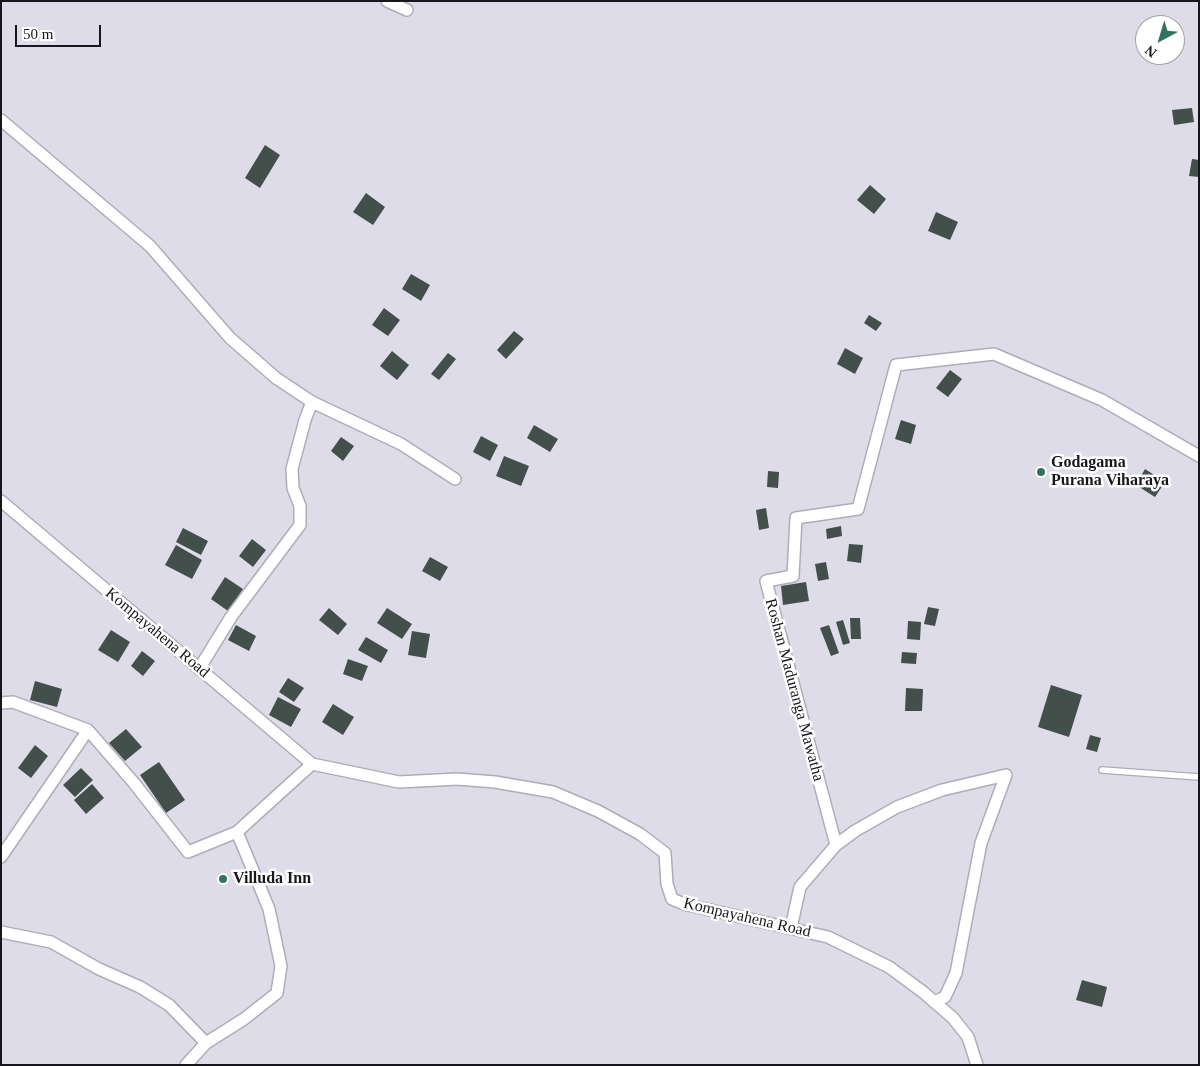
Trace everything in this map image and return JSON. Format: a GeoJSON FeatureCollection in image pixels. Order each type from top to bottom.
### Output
{"type":"FeatureCollection","features":[{"type":"Feature","properties":{"kind":"street"},"geometry":{"type":"LineString","coordinates":[[387,1],[407,10]]}},
{"type":"Feature","properties":{"kind":"street"},"geometry":{"type":"LineString","coordinates":[[1,120],[150,246],[230,338],[276,378],[312,402],[401,444],[456,479]]}},
{"type":"Feature","properties":{"kind":"street","name":"Roshan Maduranga Mawatha"},"geometry":{"type":"LineString","coordinates":[[836,846],[766,581],[793,576],[796,518],[858,509],[896,365],[994,354],[1102,400],[1199,456]]}},
{"type":"Feature","properties":{"kind":"street"},"geometry":{"type":"LineString","coordinates":[[199,669],[232,617],[300,525],[300,506],[294,488],[292,469],[305,420],[312,402]]}},
{"type":"Feature","properties":{"kind":"street","name":"Kompayahena Road"},"geometry":{"type":"LineString","coordinates":[[1,500],[312,764],[399,782],[457,779],[495,782],[553,792],[598,811],[640,834],[665,853],[666,884],[672,899],[684,904],[828,937],[889,967],[952,1018],[968,1037],[977,1065]]}},
{"type":"Feature","properties":{"kind":"street"},"geometry":{"type":"LineString","coordinates":[[1,703],[13,702],[88,730],[134,783],[188,852],[237,832],[312,764]]}},
{"type":"Feature","properties":{"kind":"street"},"geometry":{"type":"LineString","coordinates":[[1,857],[88,730]]}},
{"type":"Feature","properties":{"kind":"street"},"geometry":{"type":"LineString","coordinates":[[791,928],[800,887],[836,846],[855,831],[897,807],[942,790],[1006,775],[981,843],[956,973],[945,997],[934,1002]]}},
{"type":"Feature","properties":{"kind":"street"},"geometry":{"type":"LineString","coordinates":[[186,1065],[206,1043],[244,1019],[277,993],[280,966],[269,910],[237,832]]}},
{"type":"Feature","properties":{"kind":"street"},"geometry":{"type":"LineString","coordinates":[[1,932],[51,942],[99,969],[140,987],[169,1005],[206,1043]]}},
{"type":"Feature","properties":{"kind":"lane"},"geometry":{"type":"LineString","coordinates":[[1102,770],[1199,777]]}},
{"type":"Feature","properties":{"kind":"building"},"geometry":{"type":"Polygon","coordinates":[[[1192,108],[1194,122],[1174,125],[1172,110],[1192,108]]]}},
{"type":"Feature","properties":{"kind":"building"},"geometry":{"type":"Polygon","coordinates":[[[265,145],[280,155],[260,188],[245,178],[265,145]]]}},
{"type":"Feature","properties":{"kind":"building"},"geometry":{"type":"Polygon","coordinates":[[[1192,159],[1199,160],[1199,177],[1189,176],[1192,159]]]}},
{"type":"Feature","properties":{"kind":"building"},"geometry":{"type":"Polygon","coordinates":[[[870,185],[886,199],[874,214],[857,200],[870,185]]]}},
{"type":"Feature","properties":{"kind":"building"},"geometry":{"type":"Polygon","coordinates":[[[366,193],[385,207],[373,225],[353,212],[366,193]]]}},
{"type":"Feature","properties":{"kind":"building"},"geometry":{"type":"Polygon","coordinates":[[[936,212],[958,222],[950,240],[928,231],[936,212]]]}},
{"type":"Feature","properties":{"kind":"building"},"geometry":{"type":"Polygon","coordinates":[[[411,274],[430,285],[421,301],[402,289],[411,274]]]}},
{"type":"Feature","properties":{"kind":"building"},"geometry":{"type":"Polygon","coordinates":[[[384,308],[400,320],[388,336],[372,325],[384,308]]]}},
{"type":"Feature","properties":{"kind":"building"},"geometry":{"type":"Polygon","coordinates":[[[869,315],[882,323],[876,331],[864,323],[869,315]]]}},
{"type":"Feature","properties":{"kind":"building"},"geometry":{"type":"Polygon","coordinates":[[[514,331],[524,339],[506,359],[497,350],[514,331]]]}},
{"type":"Feature","properties":{"kind":"building"},"geometry":{"type":"Polygon","coordinates":[[[845,348],[863,358],[855,374],[837,364],[845,348]]]}},
{"type":"Feature","properties":{"kind":"building"},"geometry":{"type":"Polygon","coordinates":[[[392,351],[409,365],[397,380],[380,366],[392,351]]]}},
{"type":"Feature","properties":{"kind":"building"},"geometry":{"type":"Polygon","coordinates":[[[448,353],[456,359],[439,380],[431,374],[448,353]]]}},
{"type":"Feature","properties":{"kind":"building"},"geometry":{"type":"Polygon","coordinates":[[[950,370],[962,379],[948,397],[936,388],[950,370]]]}},
{"type":"Feature","properties":{"kind":"building"},"geometry":{"type":"Polygon","coordinates":[[[901,420],[916,425],[911,444],[895,439],[901,420]]]}},
{"type":"Feature","properties":{"kind":"building"},"geometry":{"type":"Polygon","coordinates":[[[534,425],[558,439],[550,452],[527,438],[534,425]]]}},
{"type":"Feature","properties":{"kind":"building"},"geometry":{"type":"Polygon","coordinates":[[[481,436],[498,445],[490,461],[473,452],[481,436]]]}},
{"type":"Feature","properties":{"kind":"building"},"geometry":{"type":"Polygon","coordinates":[[[341,437],[354,446],[343,461],[331,451],[341,437]]]}},
{"type":"Feature","properties":{"kind":"building"},"geometry":{"type":"Polygon","coordinates":[[[504,456],[529,466],[521,486],[496,476],[504,456]]]}},
{"type":"Feature","properties":{"kind":"building"},"geometry":{"type":"Polygon","coordinates":[[[1145,469],[1165,482],[1155,497],[1136,485],[1145,469]]]}},
{"type":"Feature","properties":{"kind":"building"},"geometry":{"type":"Polygon","coordinates":[[[768,471],[779,472],[778,488],[767,487],[768,471]]]}},
{"type":"Feature","properties":{"kind":"building"},"geometry":{"type":"Polygon","coordinates":[[[766,508],[769,528],[759,530],[756,510],[766,508]]]}},
{"type":"Feature","properties":{"kind":"building"},"geometry":{"type":"Polygon","coordinates":[[[841,526],[842,536],[827,539],[826,529],[841,526]]]}},
{"type":"Feature","properties":{"kind":"building"},"geometry":{"type":"Polygon","coordinates":[[[183,528],[208,541],[201,555],[176,542],[183,528]]]}},
{"type":"Feature","properties":{"kind":"building"},"geometry":{"type":"Polygon","coordinates":[[[252,539],[266,550],[253,567],[239,556],[252,539]]]}},
{"type":"Feature","properties":{"kind":"building"},"geometry":{"type":"Polygon","coordinates":[[[849,544],[863,545],[861,563],[847,561],[849,544]]]}},
{"type":"Feature","properties":{"kind":"building"},"geometry":{"type":"Polygon","coordinates":[[[176,545],[202,560],[192,579],[165,565],[176,545]]]}},
{"type":"Feature","properties":{"kind":"building"},"geometry":{"type":"Polygon","coordinates":[[[430,557],[448,567],[440,581],[422,571],[430,557]]]}},
{"type":"Feature","properties":{"kind":"building"},"geometry":{"type":"Polygon","coordinates":[[[826,562],[829,579],[818,581],[815,564],[826,562]]]}},
{"type":"Feature","properties":{"kind":"building"},"geometry":{"type":"Polygon","coordinates":[[[225,577],[243,589],[228,611],[211,599],[225,577]]]}},
{"type":"Feature","properties":{"kind":"building"},"geometry":{"type":"Polygon","coordinates":[[[806,582],[809,601],[783,605],[781,586],[806,582]]]}},
{"type":"Feature","properties":{"kind":"building"},"geometry":{"type":"Polygon","coordinates":[[[928,607],[939,609],[935,626],[924,624],[928,607]]]}},
{"type":"Feature","properties":{"kind":"building"},"geometry":{"type":"Polygon","coordinates":[[[329,608],[347,624],[338,635],[319,620],[329,608]]]}},
{"type":"Feature","properties":{"kind":"building"},"geometry":{"type":"Polygon","coordinates":[[[387,608],[412,624],[402,639],[377,623],[387,608]]]}},
{"type":"Feature","properties":{"kind":"building"},"geometry":{"type":"Polygon","coordinates":[[[850,618],[860,618],[861,639],[851,639],[850,618]]]}},
{"type":"Feature","properties":{"kind":"building"},"geometry":{"type":"Polygon","coordinates":[[[843,620],[850,643],[843,645],[836,622],[843,620]]]}},
{"type":"Feature","properties":{"kind":"building"},"geometry":{"type":"Polygon","coordinates":[[[908,621],[921,622],[920,640],[907,639],[908,621]]]}},
{"type":"Feature","properties":{"kind":"building"},"geometry":{"type":"Polygon","coordinates":[[[236,625],[256,636],[249,651],[228,640],[236,625]]]}},
{"type":"Feature","properties":{"kind":"building"},"geometry":{"type":"Polygon","coordinates":[[[829,625],[839,653],[831,656],[820,628],[829,625]]]}},
{"type":"Feature","properties":{"kind":"building"},"geometry":{"type":"Polygon","coordinates":[[[111,630],[130,642],[118,662],[98,650],[111,630]]]}},
{"type":"Feature","properties":{"kind":"building"},"geometry":{"type":"Polygon","coordinates":[[[412,631],[430,634],[426,658],[408,655],[412,631]]]}},
{"type":"Feature","properties":{"kind":"building"},"geometry":{"type":"Polygon","coordinates":[[[366,637],[388,650],[381,663],[358,650],[366,637]]]}},
{"type":"Feature","properties":{"kind":"building"},"geometry":{"type":"Polygon","coordinates":[[[142,651],[155,661],[143,676],[131,666],[142,651]]]}},
{"type":"Feature","properties":{"kind":"building"},"geometry":{"type":"Polygon","coordinates":[[[902,652],[917,653],[916,664],[901,663],[902,652]]]}},
{"type":"Feature","properties":{"kind":"building"},"geometry":{"type":"Polygon","coordinates":[[[348,659],[368,666],[362,681],[343,674],[348,659]]]}},
{"type":"Feature","properties":{"kind":"building"},"geometry":{"type":"Polygon","coordinates":[[[288,678],[304,688],[294,702],[279,692],[288,678]]]}},
{"type":"Feature","properties":{"kind":"building"},"geometry":{"type":"Polygon","coordinates":[[[35,681],[62,689],[57,707],[30,700],[35,681]]]}},
{"type":"Feature","properties":{"kind":"building"},"geometry":{"type":"Polygon","coordinates":[[[1051,685],[1082,695],[1069,737],[1038,727],[1051,685]]]}},
{"type":"Feature","properties":{"kind":"building"},"geometry":{"type":"Polygon","coordinates":[[[906,688],[923,689],[922,711],[905,711],[906,688]]]}},
{"type":"Feature","properties":{"kind":"building"},"geometry":{"type":"Polygon","coordinates":[[[278,697],[301,709],[291,727],[269,715],[278,697]]]}},
{"type":"Feature","properties":{"kind":"building"},"geometry":{"type":"Polygon","coordinates":[[[333,704],[354,717],[343,735],[322,722],[333,704]]]}},
{"type":"Feature","properties":{"kind":"building"},"geometry":{"type":"Polygon","coordinates":[[[126,729],[142,747],[125,761],[109,743],[126,729]]]}},
{"type":"Feature","properties":{"kind":"building"},"geometry":{"type":"Polygon","coordinates":[[[1090,735],[1101,738],[1097,752],[1086,749],[1090,735]]]}},
{"type":"Feature","properties":{"kind":"building"},"geometry":{"type":"Polygon","coordinates":[[[35,745],[48,756],[31,778],[18,768],[35,745]]]}},
{"type":"Feature","properties":{"kind":"building"},"geometry":{"type":"Polygon","coordinates":[[[159,762],[185,800],[166,813],[140,775],[159,762]]]}},
{"type":"Feature","properties":{"kind":"building"},"geometry":{"type":"Polygon","coordinates":[[[81,768],[93,780],[75,797],[63,785],[81,768]]]}},
{"type":"Feature","properties":{"kind":"building"},"geometry":{"type":"Polygon","coordinates":[[[92,784],[104,798],[86,814],[74,800],[92,784]]]}},
{"type":"Feature","properties":{"kind":"building"},"geometry":{"type":"Polygon","coordinates":[[[1082,980],[1107,987],[1102,1007],[1076,1000],[1082,980]]]}},
{"type":"Feature","properties":{"kind":"place","name":"Godagama Purana Viharaya"},"geometry":{"type":"Point","coordinates":[1041,472]}},
{"type":"Feature","properties":{"kind":"place","name":"Villuda Inn"},"geometry":{"type":"Point","coordinates":[223,879]}}]}
